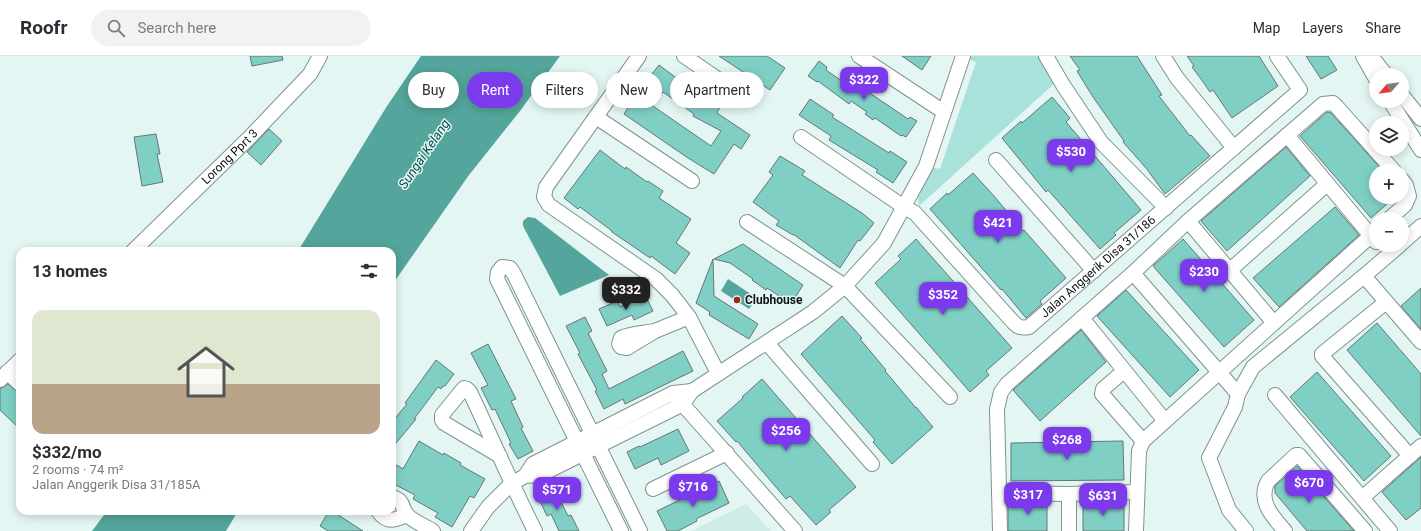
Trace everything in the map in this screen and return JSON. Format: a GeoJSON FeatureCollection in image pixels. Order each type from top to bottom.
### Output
{"type":"FeatureCollection","features":[{"type":"Feature","properties":{"kind":"street","name":"Lorong Pprt 3"},"geometry":{"type":"LineString","coordinates":[[137,247],[250,137],[310,74],[320,56]]}},
{"type":"Feature","properties":{"kind":"street"},"geometry":{"type":"LineString","coordinates":[[639,56],[546,187],[544,197],[549,205],[656,279],[672,295],[689,317],[718,374]]}},
{"type":"Feature","properties":{"kind":"street"},"geometry":{"type":"LineString","coordinates":[[684,56],[707,72]]}},
{"type":"Feature","properties":{"kind":"street"},"geometry":{"type":"LineString","coordinates":[[859,56],[944,112]]}},
{"type":"Feature","properties":{"kind":"street"},"geometry":{"type":"LineString","coordinates":[[471,531],[488,507],[511,484],[525,476],[540,475],[550,463],[596,440],[683,404],[692,391],[813,312],[845,286],[884,243],[926,166],[964,56]]}},
{"type":"Feature","properties":{"kind":"street"},"geometry":{"type":"LineString","coordinates":[[1046,56],[1063,85],[1101,142],[1166,208]]}},
{"type":"Feature","properties":{"kind":"street"},"geometry":{"type":"LineString","coordinates":[[1163,56],[1177,78],[1234,148]]}},
{"type":"Feature","properties":{"kind":"street","name":"Jalan Anggerik Disa 31/186"},"geometry":{"type":"LineString","coordinates":[[904,207],[915,213],[1018,327],[1029,327],[1300,90],[1277,56]]}},
{"type":"Feature","properties":{"kind":"street"},"geometry":{"type":"LineString","coordinates":[[1362,56],[1369,68]]}},
{"type":"Feature","properties":{"kind":"street"},"geometry":{"type":"LineString","coordinates":[[1371,56],[1380,68]]}},
{"type":"Feature","properties":{"kind":"street"},"geometry":{"type":"LineString","coordinates":[[1000,531],[998,410],[1001,392],[1007,384],[1133,273],[1188,221],[1323,104],[1332,103],[1388,164]]}},
{"type":"Feature","properties":{"kind":"street"},"geometry":{"type":"LineString","coordinates":[[1409,104],[1421,119]]}},
{"type":"Feature","properties":{"kind":"street"},"geometry":{"type":"LineString","coordinates":[[1394,108],[1421,150]]}},
{"type":"Feature","properties":{"kind":"street"},"geometry":{"type":"LineString","coordinates":[[596,117],[692,181]]}},
{"type":"Feature","properties":{"kind":"street"},"geometry":{"type":"LineString","coordinates":[[1287,135],[1369,232]]}},
{"type":"Feature","properties":{"kind":"street"},"geometry":{"type":"LineString","coordinates":[[801,137],[904,207]]}},
{"type":"Feature","properties":{"kind":"street"},"geometry":{"type":"LineString","coordinates":[[996,160],[1094,271]]}},
{"type":"Feature","properties":{"kind":"street"},"geometry":{"type":"LineString","coordinates":[[1229,270],[1327,184]]}},
{"type":"Feature","properties":{"kind":"street"},"geometry":{"type":"LineString","coordinates":[[1397,212],[1405,204]]}},
{"type":"Feature","properties":{"kind":"street"},"geometry":{"type":"LineString","coordinates":[[1188,221],[1274,323]]}},
{"type":"Feature","properties":{"kind":"street"},"geometry":{"type":"LineString","coordinates":[[746,222],[845,286],[950,397]]}},
{"type":"Feature","properties":{"kind":"street"},"geometry":{"type":"LineString","coordinates":[[1409,237],[1421,226]]}},
{"type":"Feature","properties":{"kind":"street"},"geometry":{"type":"LineString","coordinates":[[1136,531],[1139,451],[1143,441],[1274,323],[1369,244]]}},
{"type":"Feature","properties":{"kind":"street"},"geometry":{"type":"LineString","coordinates":[[1384,252],[1387,256]]}},
{"type":"Feature","properties":{"kind":"street"},"geometry":{"type":"LineString","coordinates":[[1246,531],[1230,510],[1209,458],[1235,407],[1238,394],[1253,367],[1392,252]]}},
{"type":"Feature","properties":{"kind":"street"},"geometry":{"type":"LineString","coordinates":[[621,531],[497,279],[498,272],[502,267],[510,268],[514,274],[640,531]]}},
{"type":"Feature","properties":{"kind":"street"},"geometry":{"type":"LineString","coordinates":[[1133,273],[1238,394]]}},
{"type":"Feature","properties":{"kind":"street"},"geometry":{"type":"LineString","coordinates":[[1364,276],[1421,342]]}},
{"type":"Feature","properties":{"kind":"street"},"geometry":{"type":"LineString","coordinates":[[1386,302],[1322,354],[1322,356],[1410,456]]}},
{"type":"Feature","properties":{"kind":"street"},"geometry":{"type":"LineString","coordinates":[[655,331],[689,317]]}},
{"type":"Feature","properties":{"kind":"street"},"geometry":{"type":"LineString","coordinates":[[1082,318],[1165,421]]}},
{"type":"Feature","properties":{"kind":"street"},"geometry":{"type":"LineString","coordinates":[[767,343],[872,464]]}},
{"type":"Feature","properties":{"kind":"street"},"geometry":{"type":"LineString","coordinates":[[16,364],[4,376],[16,382]]}},
{"type":"Feature","properties":{"kind":"street"},"geometry":{"type":"LineString","coordinates":[[1124,371],[1103,389],[1102,394],[1143,441]]}},
{"type":"Feature","properties":{"kind":"street"},"geometry":{"type":"LineString","coordinates":[[500,456],[444,423],[442,420],[442,416],[464,388],[470,392],[500,456],[511,484],[534,531]]}},
{"type":"Feature","properties":{"kind":"street"},"geometry":{"type":"LineString","coordinates":[[596,440],[673,393],[692,391]]}},
{"type":"Feature","properties":{"kind":"street"},"geometry":{"type":"LineString","coordinates":[[673,393],[795,531]]}},
{"type":"Feature","properties":{"kind":"street"},"geometry":{"type":"LineString","coordinates":[[1275,396],[1390,531]]}},
{"type":"Feature","properties":{"kind":"street"},"geometry":{"type":"LineString","coordinates":[[1362,498],[1421,446]]}},
{"type":"Feature","properties":{"kind":"street"},"geometry":{"type":"LineString","coordinates":[[653,489],[727,453]]}},
{"type":"Feature","properties":{"kind":"street"},"geometry":{"type":"LineString","coordinates":[[1286,531],[1268,510],[1264,494],[1265,485],[1268,480],[1296,455],[1299,455],[1365,531]]}},
{"type":"Feature","properties":{"kind":"street"},"geometry":{"type":"LineString","coordinates":[[999,493],[1069,494],[1137,492]]}},
{"type":"Feature","properties":{"kind":"street"},"geometry":{"type":"LineString","coordinates":[[1069,494],[1069,531]]}},
{"type":"Feature","properties":{"kind":"street"},"geometry":{"type":"LineString","coordinates":[[396,498],[401,502],[407,515],[433,531]]}},
{"type":"Feature","properties":{"kind":"street"},"geometry":{"type":"LineString","coordinates":[[381,515],[387,519],[393,520],[407,515]]}},
{"type":"Feature","properties":{"kind":"shaded area"},"geometry":{"type":"Polygon","coordinates":[[[967,56],[1040,56],[1056,82],[919,206],[918,199],[929,170],[931,167],[940,169],[976,62],[966,58],[967,56]]]}},
{"type":"Feature","properties":{"kind":"shaded area"},"geometry":{"type":"Polygon","coordinates":[[[746,504],[771,531],[691,531],[746,504]]]}},
{"type":"Feature","properties":{"kind":"water","name":"Sungai Kelang"},"geometry":{"type":"Polygon","coordinates":[[[421,56],[560,56],[548,72],[531,72],[531,96],[523,107],[523,72],[467,72],[467,108],[522,108],[469,175],[396,279],[396,247],[300,247],[387,106],[408,75],[408,108],[459,108],[459,72],[410,72],[421,56]]]}},
{"type":"Feature","properties":{"kind":"water"},"geometry":{"type":"Polygon","coordinates":[[[528,217],[535,218],[609,275],[560,296],[523,226],[523,221],[528,217]]]}},
{"type":"Feature","properties":{"kind":"water"},"geometry":{"type":"Polygon","coordinates":[[[728,279],[757,298],[749,309],[721,291],[728,279]]]}},
{"type":"Feature","properties":{"kind":"water"},"geometry":{"type":"Polygon","coordinates":[[[104,515],[236,515],[226,531],[92,531],[104,515]]]}},
{"type":"Feature","properties":{"kind":"building"},"geometry":{"type":"Polygon","coordinates":[[[250,56],[282,56],[283,60],[252,66],[250,56]]]}},
{"type":"Feature","properties":{"kind":"building"},"geometry":{"type":"Polygon","coordinates":[[[719,56],[767,56],[785,68],[770,90],[764,86],[764,72],[743,72],[719,56]]]}},
{"type":"Feature","properties":{"kind":"building"},"geometry":{"type":"Polygon","coordinates":[[[902,56],[931,56],[922,70],[902,56]]]}},
{"type":"Feature","properties":{"kind":"building"},"geometry":{"type":"Polygon","coordinates":[[[1070,56],[1137,56],[1162,95],[1159,96],[1190,136],[1191,135],[1210,156],[1165,194],[1146,168],[1123,142],[1124,141],[1093,97],[1077,71],[1080,70],[1070,56]]]}},
{"type":"Feature","properties":{"kind":"building"},"geometry":{"type":"Polygon","coordinates":[[[1187,56],[1259,56],[1278,86],[1232,118],[1213,90],[1210,92],[1192,67],[1194,66],[1187,56]]]}},
{"type":"Feature","properties":{"kind":"building"},"geometry":{"type":"Polygon","coordinates":[[[1306,56],[1328,56],[1337,70],[1321,79],[1306,56]]]}},
{"type":"Feature","properties":{"kind":"building"},"geometry":{"type":"Polygon","coordinates":[[[819,61],[827,67],[826,70],[849,86],[852,81],[908,119],[910,117],[917,121],[906,137],[901,136],[875,118],[873,120],[865,114],[867,112],[851,101],[849,104],[818,81],[817,82],[808,76],[819,61]]]}},
{"type":"Feature","properties":{"kind":"building"},"geometry":{"type":"Polygon","coordinates":[[[659,65],[670,73],[670,97],[663,92],[662,93],[662,72],[654,72],[659,65]]]}},
{"type":"Feature","properties":{"kind":"building"},"geometry":{"type":"Polygon","coordinates":[[[1052,97],[1070,118],[1066,122],[1141,210],[1114,233],[1116,235],[1100,249],[1048,190],[1046,192],[1002,138],[1052,97]]]}},
{"type":"Feature","properties":{"kind":"building"},"geometry":{"type":"Polygon","coordinates":[[[810,99],[834,115],[832,117],[889,153],[890,151],[907,162],[893,183],[876,172],[878,170],[829,140],[831,136],[799,115],[810,99]]]}},
{"type":"Feature","properties":{"kind":"building"},"geometry":{"type":"Polygon","coordinates":[[[628,108],[656,108],[711,146],[721,131],[693,116],[694,114],[686,108],[720,108],[717,113],[750,135],[741,149],[734,144],[714,174],[624,114],[628,108]]]}},
{"type":"Feature","properties":{"kind":"building"},"geometry":{"type":"Polygon","coordinates":[[[1327,112],[1331,113],[1377,164],[1369,164],[1369,204],[1387,204],[1378,212],[1369,212],[1369,216],[1300,136],[1327,112]]]}},
{"type":"Feature","properties":{"kind":"building"},"geometry":{"type":"Polygon","coordinates":[[[269,129],[282,141],[261,165],[247,152],[269,129]]]}},
{"type":"Feature","properties":{"kind":"building"},"geometry":{"type":"Polygon","coordinates":[[[156,134],[160,154],[157,154],[163,182],[142,186],[134,137],[156,134]]]}},
{"type":"Feature","properties":{"kind":"building"},"geometry":{"type":"Polygon","coordinates":[[[1286,147],[1310,176],[1227,251],[1201,221],[1286,147]]]}},
{"type":"Feature","properties":{"kind":"building"},"geometry":{"type":"Polygon","coordinates":[[[600,150],[625,169],[626,167],[663,191],[659,198],[691,219],[676,243],[690,253],[675,274],[651,256],[650,258],[612,232],[580,207],[578,209],[564,198],[600,150]]]}},
{"type":"Feature","properties":{"kind":"building"},"geometry":{"type":"Polygon","coordinates":[[[780,156],[805,171],[802,175],[862,213],[874,223],[860,241],[858,240],[840,268],[793,234],[776,225],[779,221],[753,202],[773,175],[769,172],[780,156]]]}},
{"type":"Feature","properties":{"kind":"building"},"geometry":{"type":"Polygon","coordinates":[[[973,173],[1066,278],[1040,301],[1042,304],[1026,318],[930,209],[947,193],[948,195],[973,173]]]}},
{"type":"Feature","properties":{"kind":"building"},"geometry":{"type":"Polygon","coordinates":[[[1335,207],[1359,235],[1279,307],[1253,278],[1335,207]]]}},
{"type":"Feature","properties":{"kind":"building"},"geometry":{"type":"Polygon","coordinates":[[[916,239],[1012,348],[986,371],[989,375],[970,392],[875,283],[901,259],[898,256],[916,239]]]}},
{"type":"Feature","properties":{"kind":"building"},"geometry":{"type":"Polygon","coordinates":[[[1183,239],[1254,320],[1224,347],[1153,266],[1183,239]]]}},
{"type":"Feature","properties":{"kind":"building"},"geometry":{"type":"Polygon","coordinates":[[[743,244],[803,285],[791,304],[767,288],[766,290],[730,263],[714,259],[743,244]]]}},
{"type":"Feature","properties":{"kind":"building"},"geometry":{"type":"Polygon","coordinates":[[[713,259],[714,296],[758,324],[749,339],[709,315],[710,312],[696,303],[713,259]]]}},
{"type":"Feature","properties":{"kind":"building"},"geometry":{"type":"Polygon","coordinates":[[[1421,288],[1421,329],[1401,306],[1421,288]]]}},
{"type":"Feature","properties":{"kind":"building"},"geometry":{"type":"Polygon","coordinates":[[[1126,290],[1199,370],[1170,397],[1097,316],[1126,290]]]}},
{"type":"Feature","properties":{"kind":"building"},"geometry":{"type":"Polygon","coordinates":[[[645,295],[653,311],[634,320],[632,315],[607,326],[599,309],[617,301],[620,307],[645,295]]]}},
{"type":"Feature","properties":{"kind":"building"},"geometry":{"type":"Polygon","coordinates":[[[842,316],[862,338],[860,339],[886,370],[885,371],[933,427],[892,464],[873,442],[875,440],[801,354],[842,316]]]}},
{"type":"Feature","properties":{"kind":"building"},"geometry":{"type":"Polygon","coordinates":[[[585,317],[592,331],[588,333],[607,371],[602,374],[609,389],[683,351],[693,371],[625,404],[623,399],[604,409],[595,391],[597,390],[578,354],[580,353],[566,326],[585,317]]]}},
{"type":"Feature","properties":{"kind":"building"},"geometry":{"type":"Polygon","coordinates":[[[1377,323],[1421,374],[1421,436],[1347,350],[1377,323]]]}},
{"type":"Feature","properties":{"kind":"building"},"geometry":{"type":"Polygon","coordinates":[[[1081,330],[1106,362],[1040,421],[1013,390],[1081,330]]]}},
{"type":"Feature","properties":{"kind":"building"},"geometry":{"type":"Polygon","coordinates":[[[488,344],[516,399],[511,401],[523,427],[521,428],[533,451],[518,459],[509,444],[511,443],[495,409],[492,410],[481,388],[488,385],[471,353],[488,344]]]}},
{"type":"Feature","properties":{"kind":"building"},"geometry":{"type":"Polygon","coordinates":[[[436,360],[454,374],[445,386],[441,389],[438,387],[414,419],[416,419],[396,443],[396,417],[407,404],[405,403],[436,360]]]}},
{"type":"Feature","properties":{"kind":"building"},"geometry":{"type":"Polygon","coordinates":[[[1317,372],[1391,456],[1364,481],[1290,397],[1317,372]]]}},
{"type":"Feature","properties":{"kind":"building"},"geometry":{"type":"Polygon","coordinates":[[[762,379],[856,487],[829,510],[831,512],[816,525],[790,496],[786,499],[737,441],[736,442],[717,421],[762,379]]]}},
{"type":"Feature","properties":{"kind":"building"},"geometry":{"type":"Polygon","coordinates":[[[8,384],[16,390],[16,425],[0,410],[0,389],[8,384]]]}},
{"type":"Feature","properties":{"kind":"building"},"geometry":{"type":"Polygon","coordinates":[[[678,429],[689,451],[661,465],[658,458],[635,469],[627,452],[678,429]]]}},
{"type":"Feature","properties":{"kind":"building"},"geometry":{"type":"Polygon","coordinates":[[[419,441],[443,455],[444,453],[461,463],[460,465],[485,479],[474,498],[470,496],[452,527],[435,517],[438,513],[413,499],[415,495],[396,485],[396,467],[397,465],[403,469],[419,441]]]}},
{"type":"Feature","properties":{"kind":"building"},"geometry":{"type":"Polygon","coordinates":[[[1123,441],[1124,480],[1011,481],[1011,443],[1123,441]]]}},
{"type":"Feature","properties":{"kind":"building"},"geometry":{"type":"Polygon","coordinates":[[[1421,457],[1421,508],[1406,520],[1382,492],[1421,457]]]}},
{"type":"Feature","properties":{"kind":"building"},"geometry":{"type":"Polygon","coordinates":[[[1297,466],[1354,531],[1307,531],[1275,493],[1275,486],[1297,466]]]}},
{"type":"Feature","properties":{"kind":"building"},"geometry":{"type":"Polygon","coordinates":[[[719,481],[729,503],[696,519],[697,521],[678,531],[667,531],[657,511],[719,481]]]}},
{"type":"Feature","properties":{"kind":"building"},"geometry":{"type":"Polygon","coordinates":[[[554,488],[568,516],[571,515],[579,531],[559,531],[551,514],[547,516],[538,497],[554,488]]]}},
{"type":"Feature","properties":{"kind":"building"},"geometry":{"type":"Polygon","coordinates":[[[1008,502],[1047,502],[1047,531],[1008,531],[1008,502]]]}},
{"type":"Feature","properties":{"kind":"building"},"geometry":{"type":"Polygon","coordinates":[[[1083,503],[1124,504],[1124,531],[1083,531],[1083,503]]]}},
{"type":"Feature","properties":{"kind":"building"},"geometry":{"type":"Polygon","coordinates":[[[327,515],[338,515],[363,531],[328,531],[320,526],[327,515]]]}},
{"type":"Feature","properties":{"kind":"place","name":"Clubhouse"},"geometry":{"type":"Point","coordinates":[737,300]}}]}
